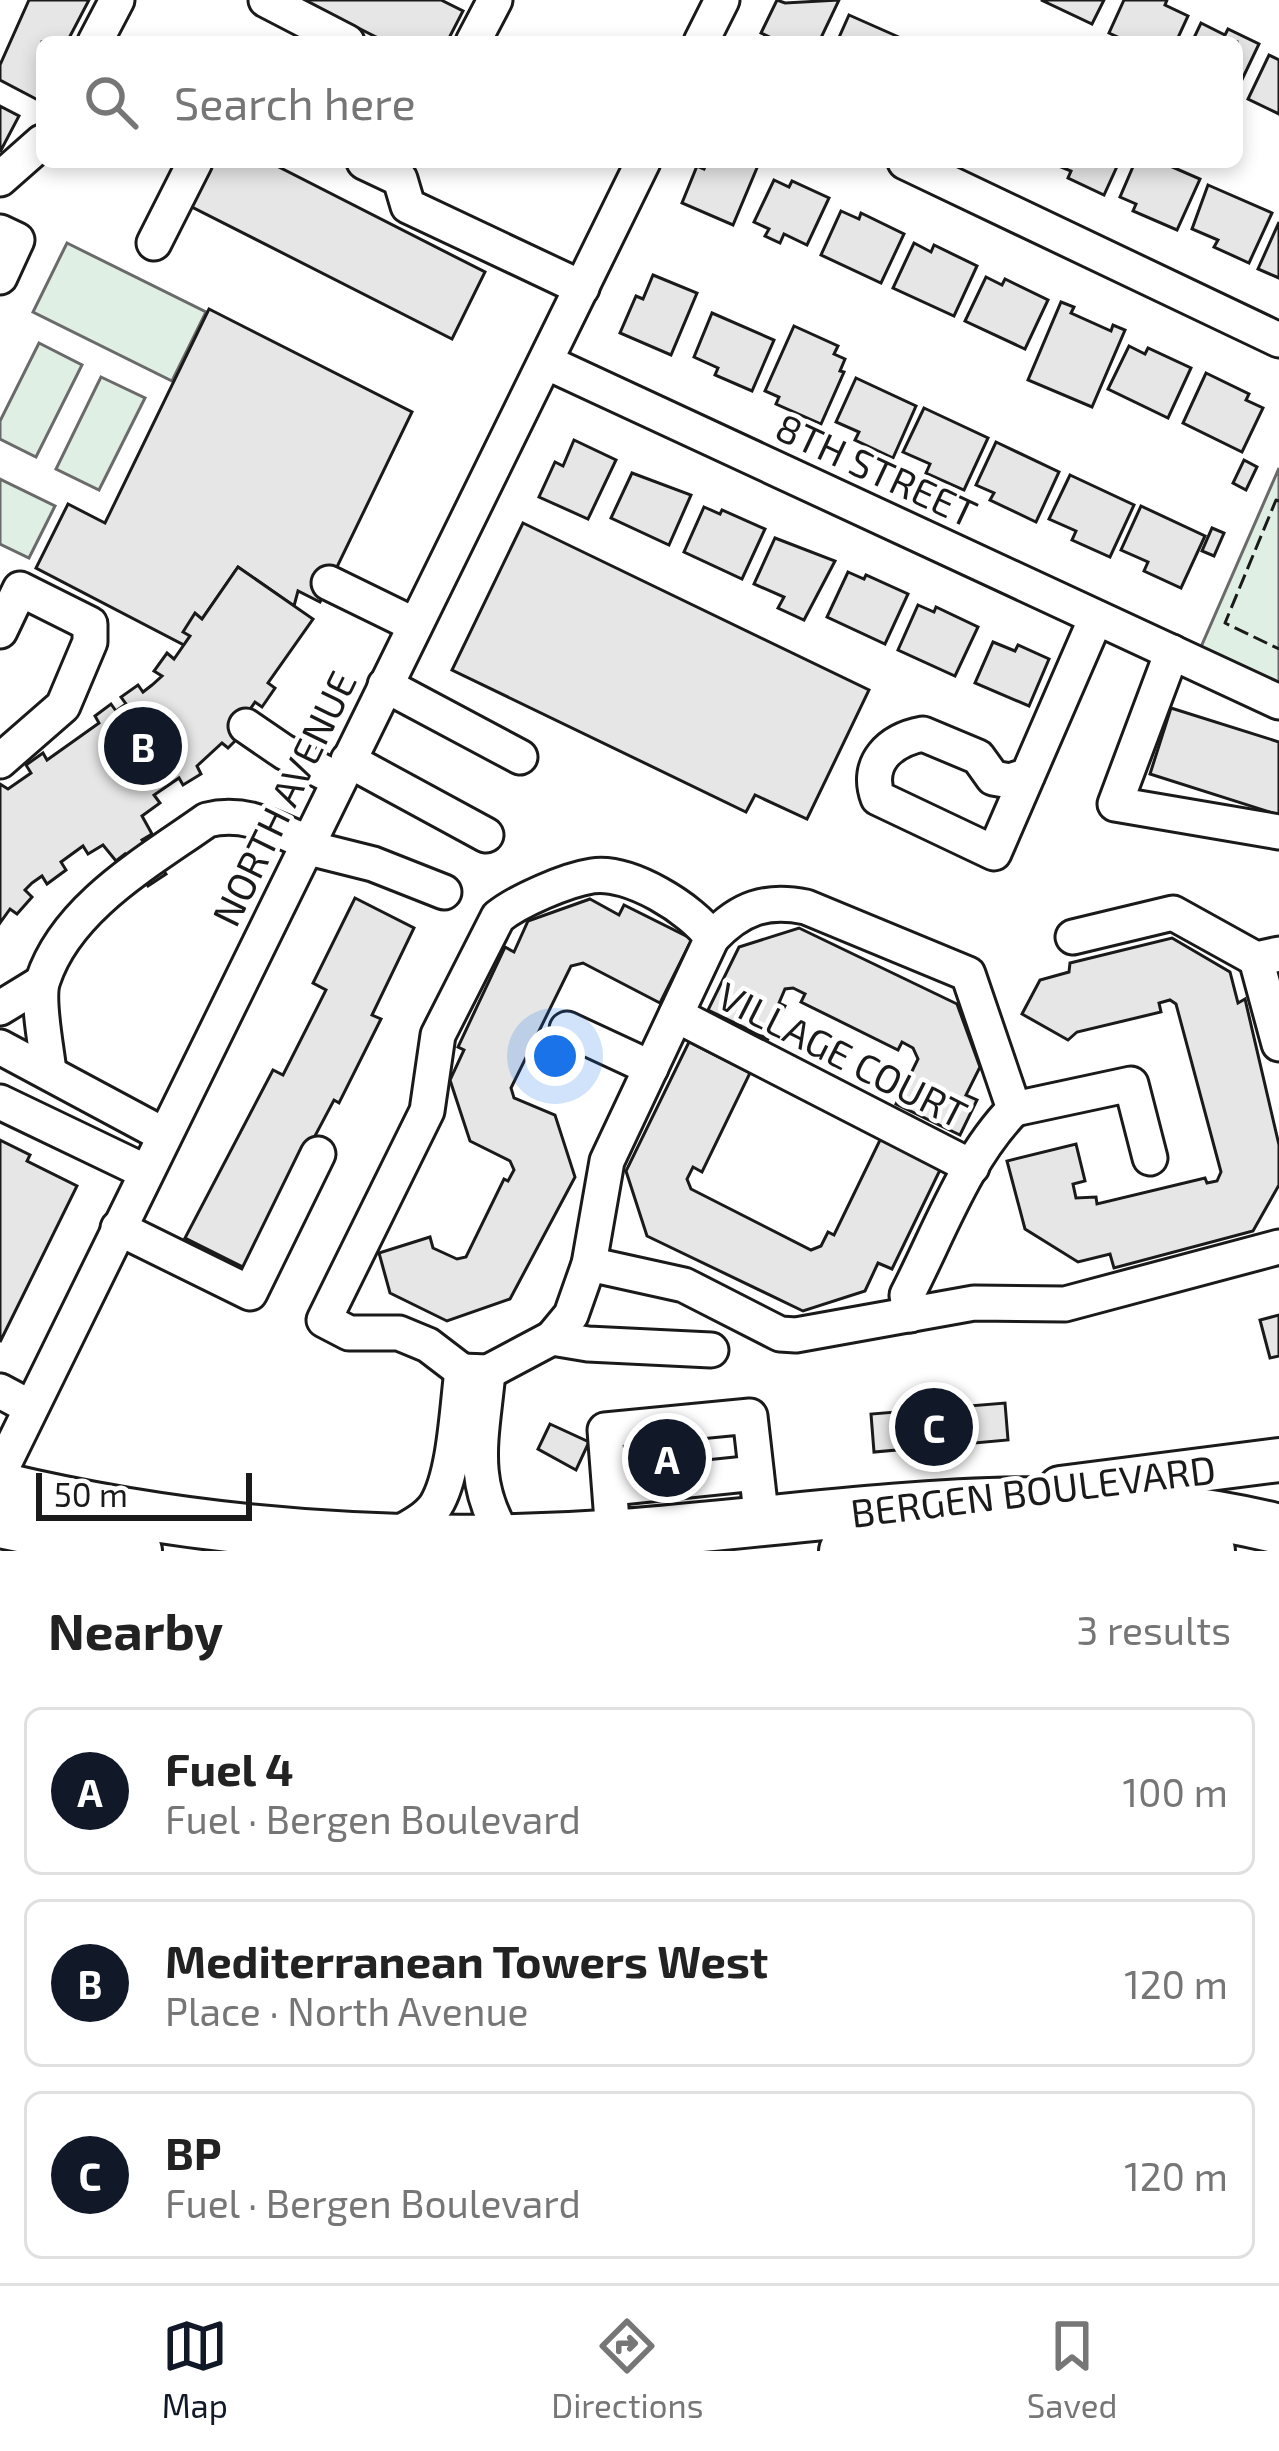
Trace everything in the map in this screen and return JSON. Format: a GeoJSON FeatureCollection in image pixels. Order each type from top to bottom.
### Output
{"type":"FeatureCollection","features":[{"type":"Feature","properties":{"kind":"highway"},"geometry":{"type":"LineString","coordinates":[[854,1532],[996,1503],[1102,1503],[1208,1514],[1279,1528]]}},
{"type":"Feature","properties":{"kind":"highway","name":"BERGEN BOULEVARD"},"geometry":{"type":"LineString","coordinates":[[13,1522],[156,1519],[386,1540],[506,1540],[612,1511],[854,1532]]}},
{"type":"Feature","properties":{"kind":"highway","name":"BERGEN BOULEVARD"},"geometry":{"type":"LineString","coordinates":[[13,1522],[137,1551]]}},
{"type":"Feature","properties":{"kind":"highway"},"geometry":{"type":"LineString","coordinates":[[854,1532],[1118,1540],[1210,1551]]}},
{"type":"Feature","properties":{"kind":"main road","name":"BERGEN BOULEVARD"},"geometry":{"type":"LineString","coordinates":[[854,1532],[1279,1460]]}},
{"type":"Feature","properties":{"kind":"street"},"geometry":{"type":"LineString","coordinates":[[98,36],[117,0]]}},
{"type":"Feature","properties":{"kind":"street"},"geometry":{"type":"LineString","coordinates":[[266,0],[335,36]]}},
{"type":"Feature","properties":{"kind":"street"},"geometry":{"type":"LineString","coordinates":[[476,36],[495,0]]}},
{"type":"Feature","properties":{"kind":"street"},"geometry":{"type":"LineString","coordinates":[[704,36],[722,0]]}},
{"type":"Feature","properties":{"kind":"street"},"geometry":{"type":"LineString","coordinates":[[1,187],[36,149]]}},
{"type":"Feature","properties":{"kind":"street"},"geometry":{"type":"LineString","coordinates":[[154,243],[192,168]]}},
{"type":"Feature","properties":{"kind":"street"},"geometry":{"type":"LineString","coordinates":[[377,168],[400,179],[408,206],[582,288]]}},
{"type":"Feature","properties":{"kind":"street","name":"NORTH AVENUE"},"geometry":{"type":"LineString","coordinates":[[0,1472],[640,168]]}},
{"type":"Feature","properties":{"kind":"street"},"geometry":{"type":"LineString","coordinates":[[918,168],[1279,340]]}},
{"type":"Feature","properties":{"kind":"street"},"geometry":{"type":"LineString","coordinates":[[0,232],[17,240],[0,278]]}},
{"type":"Feature","properties":{"kind":"street","name":"8TH STREET"},"geometry":{"type":"LineString","coordinates":[[546,362],[1279,702]]}},
{"type":"Feature","properties":{"kind":"street"},"geometry":{"type":"LineString","coordinates":[[329,583],[415,625]]}},
{"type":"Feature","properties":{"kind":"street"},"geometry":{"type":"LineString","coordinates":[[0,631],[20,589],[90,624],[90,642],[63,706],[0,760]]}},
{"type":"Feature","properties":{"kind":"street"},"geometry":{"type":"LineString","coordinates":[[1028,775],[1010,781],[993,778],[978,757],[923,734],[891,746],[876,763],[873,784],[878,798],[994,853],[1028,775],[1096,618]]}},
{"type":"Feature","properties":{"kind":"street"},"geometry":{"type":"LineString","coordinates":[[1172,652],[1114,804],[1279,832]]}},
{"type":"Feature","properties":{"kind":"street"},"geometry":{"type":"LineString","coordinates":[[385,686],[520,757]]}},
{"type":"Feature","properties":{"kind":"street"},"geometry":{"type":"LineString","coordinates":[[246,726],[284,752],[344,770],[486,835]]}},
{"type":"Feature","properties":{"kind":"street"},"geometry":{"type":"LineString","coordinates":[[0,1009],[41,983],[83,915],[102,895],[207,820],[227,814],[246,817],[307,845],[444,892]]}},
{"type":"Feature","properties":{"kind":"street"},"geometry":{"type":"LineString","coordinates":[[475,1372],[399,1333],[349,1333],[324,1320],[427,1112],[438,1035],[498,916],[514,904],[592,876],[622,878],[699,918],[712,938]]}},
{"type":"Feature","properties":{"kind":"street"},"geometry":{"type":"LineString","coordinates":[[475,1372],[552,1337],[571,1315],[589,1264],[607,1161],[712,938],[729,920],[753,906],[781,902],[806,907],[968,974],[1014,1108]]}},
{"type":"Feature","properties":{"kind":"street"},"geometry":{"type":"LineString","coordinates":[[1073,937],[1173,914],[1268,957],[1279,1044]]}},
{"type":"Feature","properties":{"kind":"street"},"geometry":{"type":"LineString","coordinates":[[41,983],[49,1072]]}},
{"type":"Feature","properties":{"kind":"street","name":"VILLAGE COURT"},"geometry":{"type":"LineString","coordinates":[[676,1015],[972,1167]]}},
{"type":"Feature","properties":{"kind":"street"},"geometry":{"type":"LineString","coordinates":[[567,1029],[651,1068]]}},
{"type":"Feature","properties":{"kind":"street"},"geometry":{"type":"LineString","coordinates":[[0,1047],[164,1135]]}},
{"type":"Feature","properties":{"kind":"street"},"geometry":{"type":"LineString","coordinates":[[910,1315],[907,1295],[972,1167],[1014,1108],[1131,1084],[1150,1158]]}},
{"type":"Feature","properties":{"kind":"street"},"geometry":{"type":"LineString","coordinates":[[0,1102],[146,1172]]}},
{"type":"Feature","properties":{"kind":"street"},"geometry":{"type":"LineString","coordinates":[[118,1228],[250,1293],[318,1154]]}},
{"type":"Feature","properties":{"kind":"street"},"geometry":{"type":"LineString","coordinates":[[589,1264],[684,1285],[780,1334],[796,1335],[974,1304],[1065,1304],[1279,1247]]}},
{"type":"Feature","properties":{"kind":"street"},"geometry":{"type":"LineString","coordinates":[[552,1337],[588,1344],[711,1350]]}},
{"type":"Feature","properties":{"kind":"street"},"geometry":{"type":"LineString","coordinates":[[386,1540],[426,1516],[436,1504],[475,1372]]}},
{"type":"Feature","properties":{"kind":"street"},"geometry":{"type":"LineString","coordinates":[[475,1372],[478,1464],[490,1516],[506,1540]]}},
{"type":"Feature","properties":{"kind":"street"},"geometry":{"type":"LineString","coordinates":[[0,1391],[30,1408]]}},
{"type":"Feature","properties":{"kind":"street"},"geometry":{"type":"LineString","coordinates":[[756,1473],[612,1511],[605,1430],[750,1416],[762,1522]]}},
{"type":"Feature","properties":{"kind":"green space"},"geometry":{"type":"Polygon","coordinates":[[[67,243],[206,312],[172,381],[33,312],[67,243]]]}},
{"type":"Feature","properties":{"kind":"green space"},"geometry":{"type":"Polygon","coordinates":[[[39,343],[82,365],[36,457],[0,439],[0,421],[39,343]]]}},
{"type":"Feature","properties":{"kind":"green space"},"geometry":{"type":"Polygon","coordinates":[[[101,377],[145,398],[99,490],[56,469],[101,377]]]}},
{"type":"Feature","properties":{"kind":"green space"},"geometry":{"type":"Polygon","coordinates":[[[1279,468],[1279,702],[1194,663],[1279,468]]]}},
{"type":"Feature","properties":{"kind":"green space"},"geometry":{"type":"Polygon","coordinates":[[[0,479],[55,506],[29,558],[0,544],[0,479]]]}},
{"type":"Feature","properties":{"kind":"building"},"geometry":{"type":"Polygon","coordinates":[[[29,0],[89,0],[70,36],[36,36],[36,99],[0,80],[0,65],[29,0]]]}},
{"type":"Feature","properties":{"kind":"building"},"geometry":{"type":"Polygon","coordinates":[[[303,0],[441,0],[463,11],[450,36],[374,36],[303,0]]]}},
{"type":"Feature","properties":{"kind":"building"},"geometry":{"type":"Polygon","coordinates":[[[777,0],[839,0],[822,36],[761,33],[777,0]]]}},
{"type":"Feature","properties":{"kind":"building"},"geometry":{"type":"Polygon","coordinates":[[[1041,0],[1104,0],[1092,24],[1041,0]]]}},
{"type":"Feature","properties":{"kind":"building"},"geometry":{"type":"Polygon","coordinates":[[[1124,0],[1167,0],[1165,5],[1188,16],[1179,36],[1109,33],[1124,0]]]}},
{"type":"Feature","properties":{"kind":"building"},"geometry":{"type":"Polygon","coordinates":[[[849,15],[896,36],[840,36],[849,15]]]}},
{"type":"Feature","properties":{"kind":"building"},"geometry":{"type":"Polygon","coordinates":[[[1201,23],[1225,35],[1228,29],[1242,36],[1195,36],[1201,23]]]}},
{"type":"Feature","properties":{"kind":"building"},"geometry":{"type":"Polygon","coordinates":[[[1243,36],[1259,44],[1243,77],[1243,36]]]}},
{"type":"Feature","properties":{"kind":"building"},"geometry":{"type":"Polygon","coordinates":[[[1269,55],[1279,60],[1279,114],[1248,99],[1269,55]]]}},
{"type":"Feature","properties":{"kind":"building"},"geometry":{"type":"Polygon","coordinates":[[[0,106],[19,116],[0,152],[0,106]]]}},
{"type":"Feature","properties":{"kind":"building"},"geometry":{"type":"Polygon","coordinates":[[[209,168],[281,168],[485,272],[452,339],[190,206],[209,168]]]}},
{"type":"Feature","properties":{"kind":"building"},"geometry":{"type":"Polygon","coordinates":[[[696,168],[757,168],[733,225],[682,203],[696,168]]]}},
{"type":"Feature","properties":{"kind":"building"},"geometry":{"type":"Polygon","coordinates":[[[1064,168],[1116,168],[1104,195],[1068,178],[1071,171],[1064,168]]]}},
{"type":"Feature","properties":{"kind":"building"},"geometry":{"type":"Polygon","coordinates":[[[1132,168],[1175,168],[1200,179],[1177,230],[1133,211],[1136,204],[1120,197],[1132,168]]]}},
{"type":"Feature","properties":{"kind":"building"},"geometry":{"type":"Polygon","coordinates":[[[774,180],[789,187],[792,181],[829,198],[807,245],[784,234],[780,243],[765,236],[769,229],[754,222],[774,180]]]}},
{"type":"Feature","properties":{"kind":"building"},"geometry":{"type":"Polygon","coordinates":[[[1208,185],[1272,213],[1249,263],[1214,247],[1218,240],[1192,229],[1208,185]]]}},
{"type":"Feature","properties":{"kind":"building"},"geometry":{"type":"Polygon","coordinates":[[[841,211],[859,219],[861,213],[904,234],[881,283],[821,255],[841,211]]]}},
{"type":"Feature","properties":{"kind":"building"},"geometry":{"type":"Polygon","coordinates":[[[1279,222],[1279,278],[1258,269],[1279,222]]]}},
{"type":"Feature","properties":{"kind":"building"},"geometry":{"type":"Polygon","coordinates":[[[914,243],[931,252],[934,245],[977,266],[954,316],[893,288],[914,243]]]}},
{"type":"Feature","properties":{"kind":"building"},"geometry":{"type":"Polygon","coordinates":[[[653,275],[697,293],[671,355],[620,333],[636,296],[643,299],[653,275]]]}},
{"type":"Feature","properties":{"kind":"building"},"geometry":{"type":"Polygon","coordinates":[[[986,277],[1002,285],[1005,279],[1048,300],[1025,349],[965,321],[986,277]]]}},
{"type":"Feature","properties":{"kind":"building"},"geometry":{"type":"Polygon","coordinates":[[[1061,302],[1074,307],[1071,313],[1111,331],[1113,325],[1125,330],[1092,407],[1028,380],[1061,302]]]}},
{"type":"Feature","properties":{"kind":"building"},"geometry":{"type":"Polygon","coordinates":[[[209,309],[412,412],[320,602],[298,591],[294,606],[238,567],[184,645],[36,568],[68,504],[105,523],[209,309]]]}},
{"type":"Feature","properties":{"kind":"building"},"geometry":{"type":"Polygon","coordinates":[[[712,313],[774,340],[752,391],[715,375],[718,368],[694,357],[712,313]]]}},
{"type":"Feature","properties":{"kind":"building"},"geometry":{"type":"Polygon","coordinates":[[[794,326],[838,346],[834,354],[845,359],[821,424],[776,404],[779,397],[765,391],[794,326]]]}},
{"type":"Feature","properties":{"kind":"building"},"geometry":{"type":"Polygon","coordinates":[[[1129,346],[1145,354],[1148,348],[1191,368],[1168,418],[1108,389],[1129,346]]]}},
{"type":"Feature","properties":{"kind":"building"},"geometry":{"type":"Polygon","coordinates":[[[1206,373],[1249,394],[1246,400],[1263,408],[1242,452],[1183,423],[1206,373]]]}},
{"type":"Feature","properties":{"kind":"building"},"geometry":{"type":"Polygon","coordinates":[[[856,378],[916,406],[893,458],[855,440],[859,432],[836,422],[856,378]]]}},
{"type":"Feature","properties":{"kind":"building"},"geometry":{"type":"Polygon","coordinates":[[[924,408],[988,438],[964,490],[926,473],[930,464],[903,452],[924,408]]]}},
{"type":"Feature","properties":{"kind":"building"},"geometry":{"type":"Polygon","coordinates":[[[574,440],[616,460],[588,519],[539,497],[555,462],[563,466],[574,440]]]}},
{"type":"Feature","properties":{"kind":"building"},"geometry":{"type":"Polygon","coordinates":[[[996,442],[1059,472],[1036,522],[990,500],[994,493],[976,485],[996,442]]]}},
{"type":"Feature","properties":{"kind":"building"},"geometry":{"type":"Polygon","coordinates":[[[1244,460],[1257,467],[1246,490],[1233,483],[1244,460]]]}},
{"type":"Feature","properties":{"kind":"building"},"geometry":{"type":"Polygon","coordinates":[[[632,473],[691,495],[669,545],[611,518],[632,473]]]}},
{"type":"Feature","properties":{"kind":"building"},"geometry":{"type":"Polygon","coordinates":[[[1070,475],[1134,505],[1110,557],[1072,540],[1076,531],[1049,519],[1070,475]]]}},
{"type":"Feature","properties":{"kind":"building"},"geometry":{"type":"Polygon","coordinates":[[[1141,506],[1205,536],[1181,588],[1144,571],[1148,562],[1121,550],[1141,506]]]}},
{"type":"Feature","properties":{"kind":"building"},"geometry":{"type":"Polygon","coordinates":[[[704,507],[765,529],[742,579],[684,552],[704,507]]]}},
{"type":"Feature","properties":{"kind":"building"},"geometry":{"type":"Polygon","coordinates":[[[523,523],[869,690],[807,819],[755,795],[746,812],[452,670],[523,523]]]}},
{"type":"Feature","properties":{"kind":"building"},"geometry":{"type":"Polygon","coordinates":[[[1212,528],[1224,533],[1214,556],[1202,551],[1212,528]]]}},
{"type":"Feature","properties":{"kind":"building"},"geometry":{"type":"Polygon","coordinates":[[[775,538],[835,561],[804,620],[778,608],[784,597],[754,584],[775,538]]]}},
{"type":"Feature","properties":{"kind":"building"},"geometry":{"type":"Polygon","coordinates":[[[238,567],[313,619],[268,683],[275,688],[262,707],[255,702],[242,721],[243,733],[228,748],[222,743],[197,766],[201,774],[183,785],[179,778],[154,795],[160,803],[142,816],[152,834],[142,840],[166,874],[148,886],[125,854],[116,861],[103,845],[88,854],[83,846],[61,862],[66,870],[47,884],[42,876],[32,883],[25,890],[32,897],[17,914],[10,909],[0,923],[0,784],[8,789],[31,773],[26,765],[43,753],[47,760],[99,723],[95,716],[111,704],[116,711],[126,704],[121,697],[138,685],[143,692],[162,676],[154,671],[167,653],[174,659],[190,636],[183,632],[195,613],[202,619],[238,567]]]}},
{"type":"Feature","properties":{"kind":"building"},"geometry":{"type":"Polygon","coordinates":[[[848,572],[908,594],[885,644],[827,617],[848,572]]]}},
{"type":"Feature","properties":{"kind":"building"},"geometry":{"type":"Polygon","coordinates":[[[918,605],[934,612],[936,607],[978,627],[955,676],[898,650],[918,605]]]}},
{"type":"Feature","properties":{"kind":"building"},"geometry":{"type":"Polygon","coordinates":[[[993,642],[1015,651],[1018,645],[1049,659],[1029,706],[975,683],[993,642]]]}},
{"type":"Feature","properties":{"kind":"building"},"geometry":{"type":"Polygon","coordinates":[[[1171,708],[1279,742],[1279,815],[1150,774],[1171,708]]]}},
{"type":"Feature","properties":{"kind":"building"},"geometry":{"type":"Polygon","coordinates":[[[355,898],[414,928],[372,1015],[381,1019],[245,1268],[185,1238],[273,1070],[283,1075],[326,990],[313,983],[355,898]]]}},
{"type":"Feature","properties":{"kind":"building"},"geometry":{"type":"Polygon","coordinates":[[[590,899],[619,915],[624,905],[692,939],[660,1003],[583,963],[571,966],[511,1088],[514,1098],[555,1115],[575,1177],[510,1299],[447,1321],[390,1293],[379,1253],[430,1237],[433,1248],[457,1259],[466,1257],[504,1179],[508,1181],[514,1170],[510,1161],[470,1141],[450,1080],[464,1050],[458,1047],[505,947],[514,952],[528,921],[590,899]]]}},
{"type":"Feature","properties":{"kind":"building"},"geometry":{"type":"Polygon","coordinates":[[[799,928],[957,1004],[980,1067],[966,1095],[977,1100],[960,1135],[896,1104],[918,1059],[913,1048],[902,1042],[898,1050],[801,1002],[805,994],[793,988],[785,989],[779,1003],[785,1006],[768,1039],[708,1010],[739,947],[799,928]]]}},
{"type":"Feature","properties":{"kind":"building"},"geometry":{"type":"Polygon","coordinates":[[[1172,938],[1230,972],[1238,1003],[1245,999],[1279,1145],[1279,1185],[1253,1231],[1114,1268],[1110,1254],[1078,1262],[1025,1229],[1007,1161],[1076,1144],[1085,1181],[1073,1184],[1076,1198],[1096,1197],[1097,1204],[1205,1178],[1207,1183],[1217,1181],[1221,1172],[1176,1004],[1170,1000],[1159,1003],[1161,1012],[1077,1032],[1068,1040],[1022,1014],[1040,980],[1069,972],[1070,963],[1172,938]]]}},
{"type":"Feature","properties":{"kind":"building"},"geometry":{"type":"Polygon","coordinates":[[[689,1042],[750,1073],[702,1172],[693,1167],[687,1179],[691,1189],[811,1250],[821,1246],[828,1232],[834,1235],[881,1138],[941,1168],[892,1269],[878,1263],[865,1291],[803,1311],[647,1236],[626,1171],[689,1042]]]}},
{"type":"Feature","properties":{"kind":"building"},"geometry":{"type":"Polygon","coordinates":[[[0,1140],[30,1155],[27,1161],[77,1186],[0,1342],[0,1140]]]}},
{"type":"Feature","properties":{"kind":"building"},"geometry":{"type":"Polygon","coordinates":[[[1279,1315],[1279,1356],[1270,1358],[1260,1320],[1279,1315]]]}},
{"type":"Feature","properties":{"kind":"building"},"geometry":{"type":"Polygon","coordinates":[[[1005,1403],[1008,1440],[874,1452],[871,1414],[1005,1403]]]}},
{"type":"Feature","properties":{"kind":"building"},"geometry":{"type":"Polygon","coordinates":[[[550,1424],[589,1442],[576,1470],[538,1449],[550,1424]]]}},
{"type":"Feature","properties":{"kind":"building"},"geometry":{"type":"Polygon","coordinates":[[[703,1438],[706,1471],[631,1479],[627,1445],[703,1438]]]}},
{"type":"Feature","properties":{"kind":"fence"},"geometry":{"type":"LineString","coordinates":[[1279,501],[1225,623],[1279,649]]}},
{"type":"Feature","properties":{"kind":"place","name":"Mediterranean Towers West"},"geometry":{"type":"Point","coordinates":[143,746]}},
{"type":"Feature","properties":{"kind":"place","name":"BP"},"geometry":{"type":"Point","coordinates":[934,1427]}},
{"type":"Feature","properties":{"kind":"place","name":"Fuel 4"},"geometry":{"type":"Point","coordinates":[667,1458]}}]}
